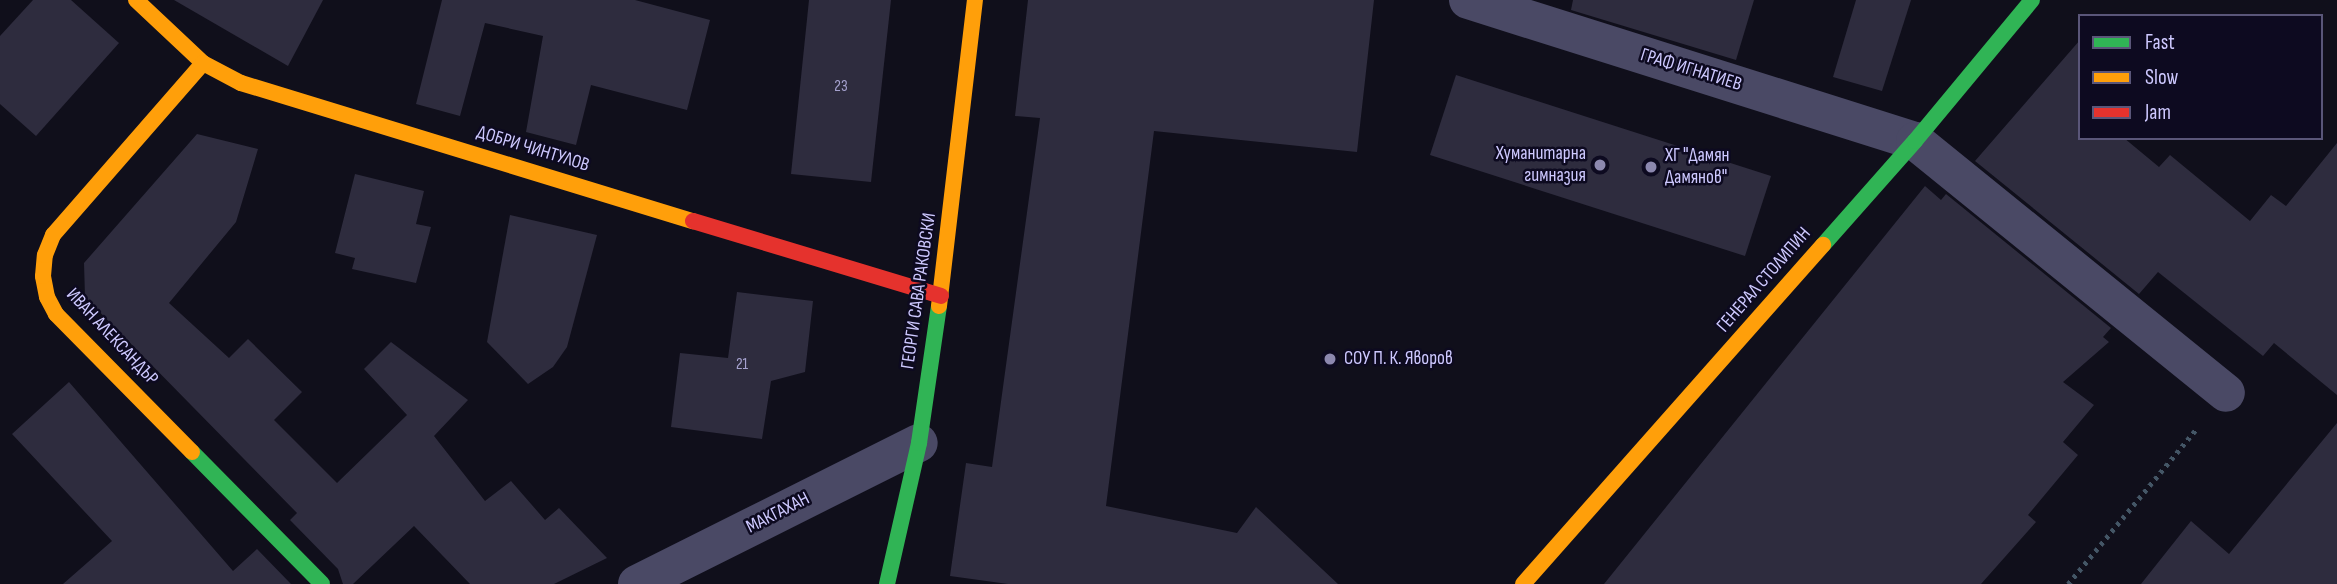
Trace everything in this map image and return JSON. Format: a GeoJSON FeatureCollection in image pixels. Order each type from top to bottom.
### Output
{"type":"FeatureCollection","features":[{"type":"Feature","properties":{"kind":"street","name":"ДОБРИ ЧИНТУЛОВ"},"geometry":{"type":"LineString","coordinates":[[136,0],[203,63],[241,83],[941,296]]}},
{"type":"Feature","properties":{"kind":"street","name":"ГЕОРГИ САВА РАКОВСКИ"},"geometry":{"type":"LineString","coordinates":[[887,584],[919,443],[941,296],[975,0]]}},
{"type":"Feature","properties":{"kind":"street","name":"ГРАФ ИГНАТИЕВ"},"geometry":{"type":"LineString","coordinates":[[1468,0],[1915,141]]}},
{"type":"Feature","properties":{"kind":"street","name":"ГЕНЕРАЛ СТОЛИПИН"},"geometry":{"type":"LineString","coordinates":[[1523,584],[1915,141],[2032,0]]}},
{"type":"Feature","properties":{"kind":"street","name":"ИВАН АЛЕКСАНДЪР"},"geometry":{"type":"LineString","coordinates":[[203,63],[53,234],[45,255],[43,276],[47,297],[56,314],[323,584]]}},
{"type":"Feature","properties":{"kind":"street"},"geometry":{"type":"LineString","coordinates":[[1915,141],[2226,393]]}},
{"type":"Feature","properties":{"kind":"street","name":"МАКГАХАН"},"geometry":{"type":"LineString","coordinates":[[637,584],[919,443]]}},
{"type":"Feature","properties":{"kind":"path"},"geometry":{"type":"LineString","coordinates":[[2068,584],[2226,393]]}},
{"type":"Feature","properties":{"kind":"building"},"geometry":{"type":"Polygon","coordinates":[[[33,0],[71,0],[119,43],[36,136],[0,104],[0,36],[33,0]]]}},
{"type":"Feature","properties":{"kind":"building"},"geometry":{"type":"Polygon","coordinates":[[[174,0],[323,0],[288,66],[174,0]]]}},
{"type":"Feature","properties":{"kind":"building"},"geometry":{"type":"Polygon","coordinates":[[[442,0],[635,0],[710,20],[687,110],[591,85],[576,145],[526,132],[543,36],[485,23],[460,116],[416,104],[442,0]]]}},
{"type":"Feature","properties":{"kind":"building"},"geometry":{"type":"Polygon","coordinates":[[[809,0],[891,0],[871,182],[791,174],[809,0]]]}},
{"type":"Feature","properties":{"kind":"building"},"geometry":{"type":"Polygon","coordinates":[[[1028,0],[1374,0],[1357,152],[1154,131],[1106,506],[1237,533],[1256,507],[1338,584],[1008,584],[950,576],[966,463],[992,467],[1040,118],[1015,116],[1028,0]]]}},
{"type":"Feature","properties":{"kind":"building"},"geometry":{"type":"Polygon","coordinates":[[[1573,0],[1754,0],[1736,60],[1571,10],[1573,0]]]}},
{"type":"Feature","properties":{"kind":"building"},"geometry":{"type":"Polygon","coordinates":[[[1856,0],[1911,0],[1882,91],[1833,77],[1856,0]]]}},
{"type":"Feature","properties":{"kind":"building"},"geometry":{"type":"Polygon","coordinates":[[[2078,42],[2078,140],[2126,140],[2159,167],[2170,155],[2250,221],[2271,195],[2286,206],[2337,143],[2337,395],[2274,343],[2263,356],[2158,272],[2139,294],[1975,161],[2078,42]]]}},
{"type":"Feature","properties":{"kind":"building","name":"Хуманитарна гимназия"},"geometry":{"type":"Polygon","coordinates":[[[1456,75],[1771,176],[1745,256],[1430,155],[1456,75]]]}},
{"type":"Feature","properties":{"kind":"building"},"geometry":{"type":"Polygon","coordinates":[[[197,134],[258,149],[236,222],[169,303],[229,358],[248,339],[302,392],[274,420],[337,483],[407,415],[364,369],[391,342],[468,400],[434,436],[485,501],[511,481],[545,520],[559,508],[607,558],[554,584],[470,584],[414,526],[353,584],[343,584],[338,569],[290,520],[297,513],[85,297],[84,263],[197,134]]]}},
{"type":"Feature","properties":{"kind":"building"},"geometry":{"type":"Polygon","coordinates":[[[355,174],[424,191],[416,224],[431,227],[416,283],[352,269],[355,258],[335,253],[355,174]]]}},
{"type":"Feature","properties":{"kind":"building"},"geometry":{"type":"Polygon","coordinates":[[[1925,186],[1941,200],[1946,194],[2111,328],[2103,337],[2109,342],[2063,382],[2094,405],[2063,442],[2078,455],[2028,515],[2036,522],[1981,584],[1604,584],[1925,186]]]}},
{"type":"Feature","properties":{"kind":"building"},"geometry":{"type":"Polygon","coordinates":[[[510,215],[597,235],[567,347],[553,367],[528,384],[487,342],[510,215]]]}},
{"type":"Feature","properties":{"kind":"building"},"geometry":{"type":"Polygon","coordinates":[[[737,292],[813,301],[805,372],[771,381],[762,439],[671,427],[680,353],[728,358],[737,292]]]}},
{"type":"Feature","properties":{"kind":"building"},"geometry":{"type":"Polygon","coordinates":[[[69,382],[233,571],[257,549],[291,584],[63,584],[112,541],[12,434],[69,382]]]}},
{"type":"Feature","properties":{"kind":"building"},"geometry":{"type":"Polygon","coordinates":[[[2337,423],[2337,584],[2141,584],[2191,521],[2229,554],[2337,423]]]}},
{"type":"Feature","properties":{"kind":"traffic: fast"},"geometry":{"type":"LineString","coordinates":[[1823,245],[1915,141],[2032,0]]}},
{"type":"Feature","properties":{"kind":"traffic: fast"},"geometry":{"type":"LineString","coordinates":[[887,584],[919,443],[939,306]]}},
{"type":"Feature","properties":{"kind":"traffic: fast"},"geometry":{"type":"LineString","coordinates":[[192,452],[322,584]]}},
{"type":"Feature","properties":{"kind":"traffic: slow"},"geometry":{"type":"LineString","coordinates":[[136,0],[203,63],[241,83],[693,221]]}},
{"type":"Feature","properties":{"kind":"traffic: slow"},"geometry":{"type":"LineString","coordinates":[[939,306],[975,0]]}},
{"type":"Feature","properties":{"kind":"traffic: slow"},"geometry":{"type":"LineString","coordinates":[[192,452],[56,314],[47,297],[43,276],[45,255],[53,235],[203,63]]}},
{"type":"Feature","properties":{"kind":"traffic: slow"},"geometry":{"type":"LineString","coordinates":[[1523,584],[1823,245]]}},
{"type":"Feature","properties":{"kind":"traffic: jam"},"geometry":{"type":"LineString","coordinates":[[693,221],[941,296]]}},
{"type":"Feature","properties":{"kind":"place","name":"Хуманитарна гимназия"},"geometry":{"type":"Point","coordinates":[1600,165]}},
{"type":"Feature","properties":{"kind":"place","name":"ХГ \"Дамян Дамянов\""},"geometry":{"type":"Point","coordinates":[1651,167]}},
{"type":"Feature","properties":{"kind":"place","name":"СОУ П. К. Яворов"},"geometry":{"type":"Point","coordinates":[1330,359]}}]}
